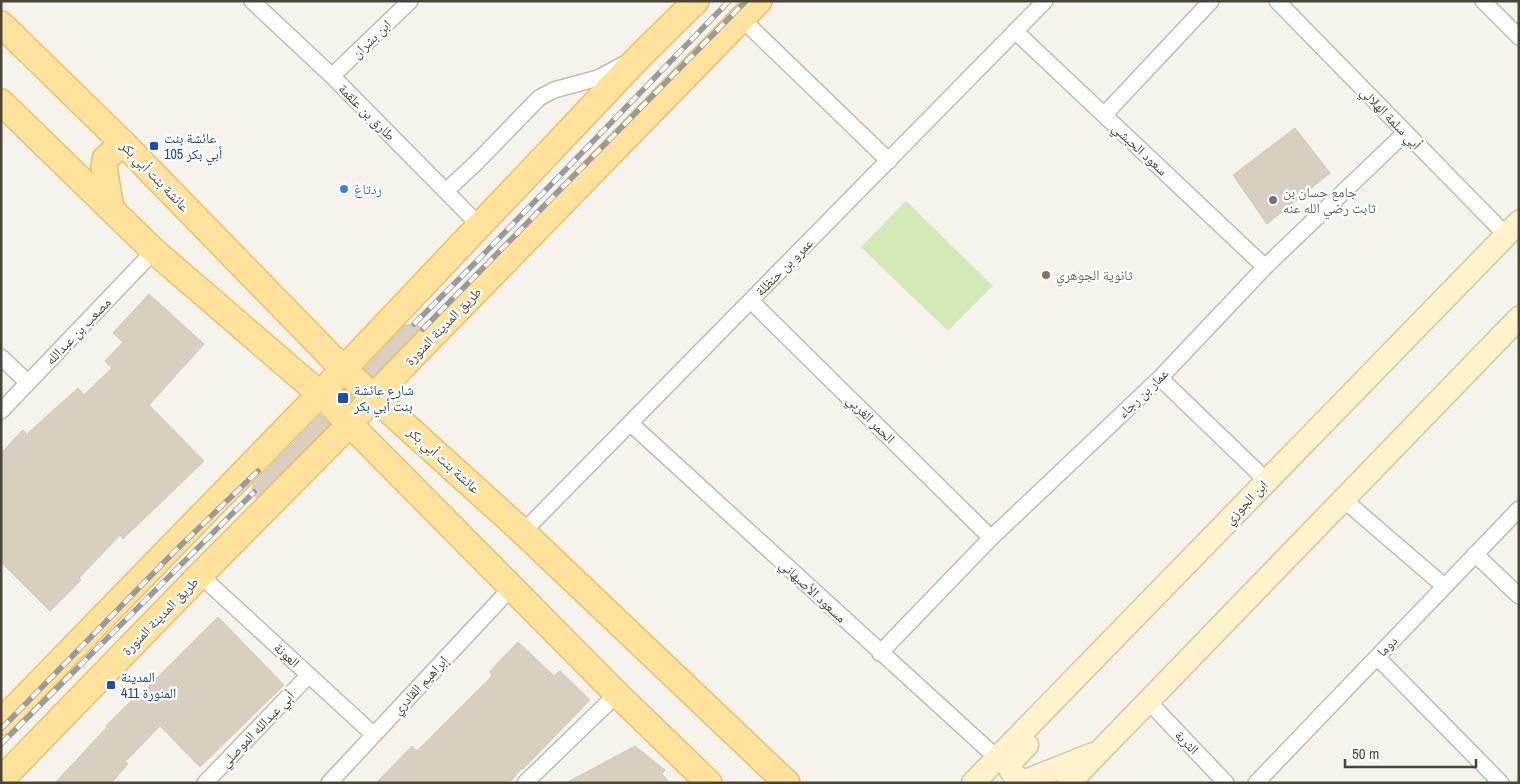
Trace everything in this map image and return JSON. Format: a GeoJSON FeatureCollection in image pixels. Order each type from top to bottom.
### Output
{"type":"FeatureCollection","features":[{"type":"Feature","properties":{"kind":"main road"},"geometry":{"type":"LineString","coordinates":[[1,722],[320,394],[643,53],[696,1]]}},
{"type":"Feature","properties":{"kind":"main road","name":"طريق المدينة المنورة"},"geometry":{"type":"LineString","coordinates":[[1,780],[349,425],[373,397],[759,1]]}},
{"type":"Feature","properties":{"kind":"main road","name":"عائشة بنت أبي بكر"},"geometry":{"type":"LineString","coordinates":[[1,24],[126,146],[343,369],[523,532],[787,783]]}},
{"type":"Feature","properties":{"kind":"main road"},"geometry":{"type":"LineString","coordinates":[[1,102],[154,251],[320,394],[511,588],[709,783]]}},
{"type":"Feature","properties":{"kind":"main road"},"geometry":{"type":"LineString","coordinates":[[110,208],[104,168],[105,159],[115,150],[126,146]]}},
{"type":"Feature","properties":{"kind":"street","name":"طارق بن علقمة"},"geometry":{"type":"LineString","coordinates":[[252,1],[332,76],[480,226]]}},
{"type":"Feature","properties":{"kind":"street","name":"ابن بشران"},"geometry":{"type":"LineString","coordinates":[[332,76],[410,1]]}},
{"type":"Feature","properties":{"kind":"street","name":"عمرو بن حنظلة"},"geometry":{"type":"LineString","coordinates":[[523,532],[1045,1]]}},
{"type":"Feature","properties":{"kind":"street"},"geometry":{"type":"LineString","coordinates":[[1104,115],[1211,1]]}},
{"type":"Feature","properties":{"kind":"street","name":"أبي سلمة الهلالي"},"geometry":{"type":"LineString","coordinates":[[1277,1],[1405,133],[1512,228]]}},
{"type":"Feature","properties":{"kind":"street"},"geometry":{"type":"LineString","coordinates":[[1483,1],[1519,37]]}},
{"type":"Feature","properties":{"kind":"street"},"geometry":{"type":"LineString","coordinates":[[742,19],[888,161]]}},
{"type":"Feature","properties":{"kind":"street","name":"سعود الحبشي"},"geometry":{"type":"LineString","coordinates":[[1016,31],[1265,268]]}},
{"type":"Feature","properties":{"kind":"street"},"geometry":{"type":"LineString","coordinates":[[446,191],[478,162],[540,98],[554,90],[598,78],[643,53]]}},
{"type":"Feature","properties":{"kind":"street","name":"عمار بن رجاء"},"geometry":{"type":"LineString","coordinates":[[880,653],[991,538],[1160,378],[1265,268],[1405,133]]}},
{"type":"Feature","properties":{"kind":"street","name":"ابن الجوزي"},"geometry":{"type":"LineString","coordinates":[[973,783],[1512,228]]}},
{"type":"Feature","properties":{"kind":"street","name":"مصعب بن عبدالله"},"geometry":{"type":"LineString","coordinates":[[1,411],[154,251]]}},
{"type":"Feature","properties":{"kind":"street","name":"الحمر الغربي"},"geometry":{"type":"LineString","coordinates":[[751,300],[991,538]]}},
{"type":"Feature","properties":{"kind":"street"},"geometry":{"type":"LineString","coordinates":[[1069,783],[1519,318]]}},
{"type":"Feature","properties":{"kind":"street"},"geometry":{"type":"LineString","coordinates":[[1,357],[28,383]]}},
{"type":"Feature","properties":{"kind":"street"},"geometry":{"type":"LineString","coordinates":[[1160,378],[1266,481]]}},
{"type":"Feature","properties":{"kind":"street","name":"مسعود الأصبهاني"},"geometry":{"type":"LineString","coordinates":[[630,424],[996,758]]}},
{"type":"Feature","properties":{"kind":"street"},"geometry":{"type":"LineString","coordinates":[[1343,499],[1444,586]]}},
{"type":"Feature","properties":{"kind":"street","name":"دوما"},"geometry":{"type":"LineString","coordinates":[[1256,783],[1519,509]]}},
{"type":"Feature","properties":{"kind":"street"},"geometry":{"type":"LineString","coordinates":[[1475,554],[1519,596]]}},
{"type":"Feature","properties":{"kind":"street","name":"العونة"},"geometry":{"type":"LineString","coordinates":[[200,575],[374,734]]}},
{"type":"Feature","properties":{"kind":"street","name":"إبراهيم القادري"},"geometry":{"type":"LineString","coordinates":[[329,783],[511,588]]}},
{"type":"Feature","properties":{"kind":"street"},"geometry":{"type":"LineString","coordinates":[[1377,657],[1501,783]]}},
{"type":"Feature","properties":{"kind":"street","name":"أبي عبدالله الموصلي"},"geometry":{"type":"LineString","coordinates":[[205,783],[309,675]]}},
{"type":"Feature","properties":{"kind":"street"},"geometry":{"type":"LineString","coordinates":[[1073,680],[1063,706],[1008,765],[1012,773],[1023,782],[1099,751]]}},
{"type":"Feature","properties":{"kind":"street"},"geometry":{"type":"LineString","coordinates":[[525,783],[617,694]]}},
{"type":"Feature","properties":{"kind":"street","name":"الثربة"},"geometry":{"type":"LineString","coordinates":[[1148,701],[1226,783]]}},
{"type":"Feature","properties":{"kind":"green space"},"geometry":{"type":"Polygon","coordinates":[[[906,201],[993,286],[948,331],[861,247],[906,201]]]}},
{"type":"Feature","properties":{"kind":"building","name":"جامع حسان بن ثابت رضي الله عنه"},"geometry":{"type":"Polygon","coordinates":[[[1295,128],[1330,173],[1267,224],[1233,175],[1295,128]]]}},
{"type":"Feature","properties":{"kind":"building"},"geometry":{"type":"Polygon","coordinates":[[[149,294],[204,344],[149,405],[204,461],[123,539],[120,535],[79,578],[81,580],[50,611],[1,562],[1,453],[23,430],[27,434],[78,388],[84,395],[112,368],[105,361],[123,342],[113,333],[149,294]]]}},
{"type":"Feature","properties":{"kind":"building"},"geometry":{"type":"Polygon","coordinates":[[[414,324],[421,327],[373,377],[364,369],[405,325],[414,324]]]}},
{"type":"Feature","properties":{"kind":"building"},"geometry":{"type":"Polygon","coordinates":[[[344,389],[353,398],[349,403],[340,394],[344,389]]]}},
{"type":"Feature","properties":{"kind":"building"},"geometry":{"type":"Polygon","coordinates":[[[320,415],[330,424],[256,498],[252,488],[254,483],[320,415]]]}},
{"type":"Feature","properties":{"kind":"building"},"geometry":{"type":"Polygon","coordinates":[[[218,617],[284,685],[200,767],[160,726],[125,762],[128,764],[111,783],[55,783],[106,726],[137,695],[138,697],[218,617]]]}},
{"type":"Feature","properties":{"kind":"building"},"geometry":{"type":"Polygon","coordinates":[[[518,642],[554,676],[560,671],[590,700],[509,783],[376,783],[412,746],[417,751],[492,676],[490,671],[518,642]]]}},
{"type":"Feature","properties":{"kind":"building"},"geometry":{"type":"Polygon","coordinates":[[[635,746],[665,770],[662,774],[670,783],[566,783],[635,746]]]}},
{"type":"Feature","properties":{"kind":"railway"},"geometry":{"type":"LineString","coordinates":[[414,324],[729,1]]}},
{"type":"Feature","properties":{"kind":"railway"},"geometry":{"type":"LineString","coordinates":[[423,329],[746,1]]}},
{"type":"Feature","properties":{"kind":"railway"},"geometry":{"type":"LineString","coordinates":[[1,729],[176,550],[258,471]]}},
{"type":"Feature","properties":{"kind":"railway"},"geometry":{"type":"LineString","coordinates":[[1,744],[254,492]]}},
{"type":"Feature","properties":{"kind":"place","name":"عائشة بنت أبي بكر 105"},"geometry":{"type":"Point","coordinates":[154,146]}},
{"type":"Feature","properties":{"kind":"place","name":"ردتاغ"},"geometry":{"type":"Point","coordinates":[344,189]}},
{"type":"Feature","properties":{"kind":"place","name":"جامع حسان بن ثابت رضي الله عنه"},"geometry":{"type":"Point","coordinates":[1273,200]}},
{"type":"Feature","properties":{"kind":"place","name":"ثانوية الجوهري"},"geometry":{"type":"Point","coordinates":[1046,275]}},
{"type":"Feature","properties":{"kind":"place","name":"شارع عائشة بنت أبي بكر"},"geometry":{"type":"Point","coordinates":[343,398]}},
{"type":"Feature","properties":{"kind":"place","name":"المدينة المنورة 411"},"geometry":{"type":"Point","coordinates":[111,685]}}]}
